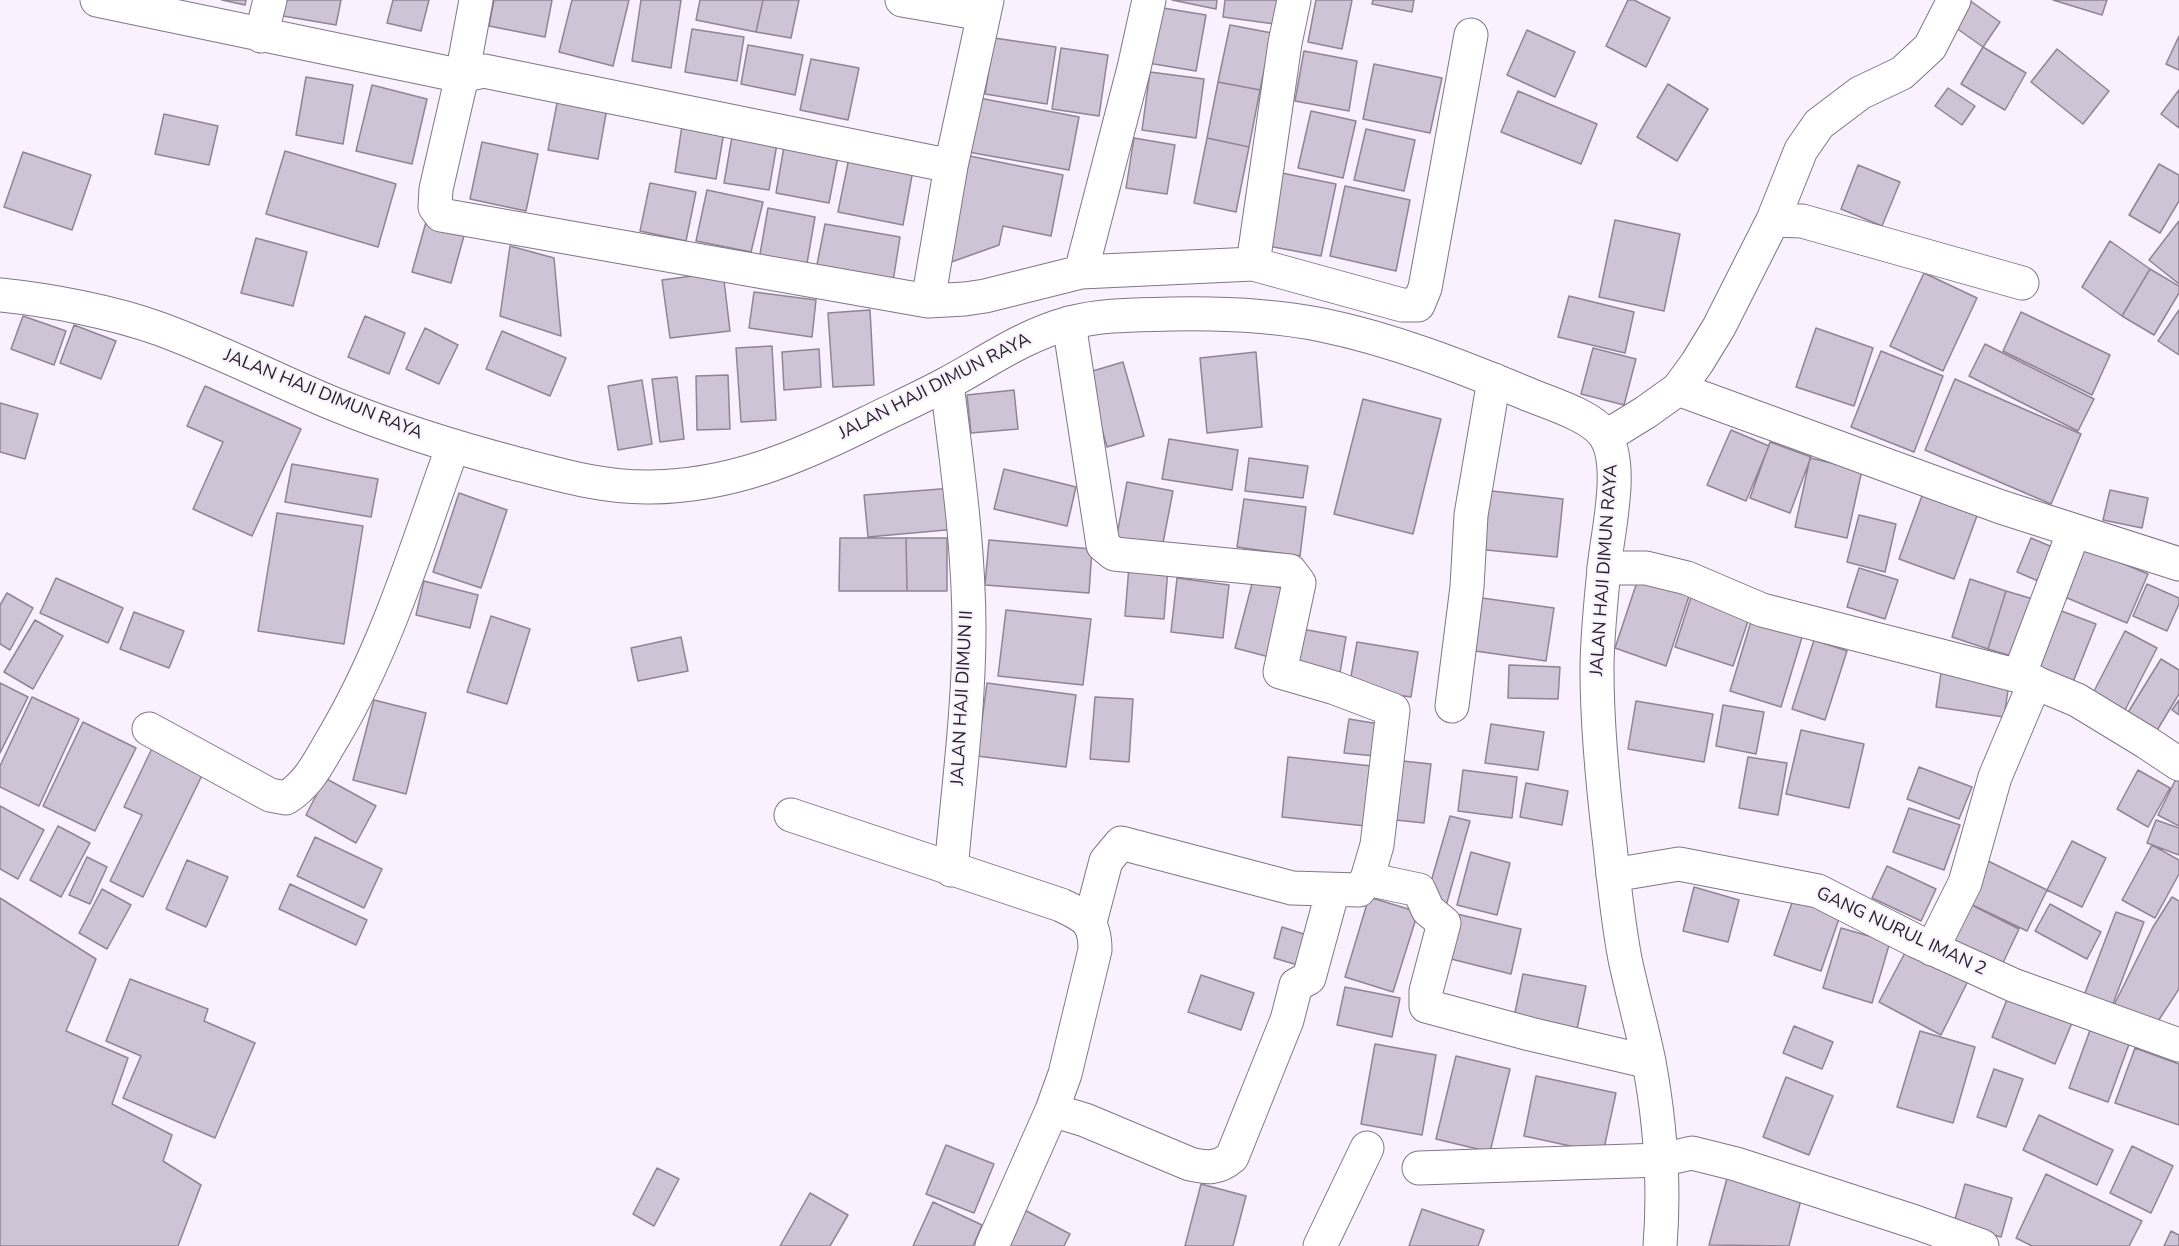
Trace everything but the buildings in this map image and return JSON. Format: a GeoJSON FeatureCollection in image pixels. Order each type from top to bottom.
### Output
{"type":"FeatureCollection","features":[{"type":"Feature","properties":{"kind":"street"},"geometry":{"type":"LineString","coordinates":[[98,0],[261,36],[462,76],[484,70],[951,166]]}},
{"type":"Feature","properties":{"kind":"street"},"geometry":{"type":"LineString","coordinates":[[261,36],[270,0]]}},
{"type":"Feature","properties":{"kind":"street"},"geometry":{"type":"LineString","coordinates":[[476,0],[462,76],[436,189],[435,207],[441,214],[928,301],[975,298],[1081,272],[1253,264],[1402,305],[1418,305],[1425,288],[1471,35]]}},
{"type":"Feature","properties":{"kind":"street"},"geometry":{"type":"LineString","coordinates":[[902,0],[985,7],[951,166],[928,301]]}},
{"type":"Feature","properties":{"kind":"street"},"geometry":{"type":"LineString","coordinates":[[1081,272],[1134,68],[1149,0]]}},
{"type":"Feature","properties":{"kind":"street"},"geometry":{"type":"LineString","coordinates":[[1253,264],[1285,43],[1294,0]]}},
{"type":"Feature","properties":{"kind":"street"},"geometry":{"type":"LineString","coordinates":[[1607,436],[1646,412],[1678,388],[1697,363],[1719,327],[1773,220],[1801,150],[1819,124],[1860,93],[1902,73],[1930,47],[1954,0]]}},
{"type":"Feature","properties":{"kind":"street"},"geometry":{"type":"LineString","coordinates":[[1773,220],[1803,221],[2022,283]]}},
{"type":"Feature","properties":{"kind":"street","name":"JALAN HAJI DIMUN RAYA"},"geometry":{"type":"LineString","coordinates":[[0,295],[86,309],[156,327],[286,381],[330,402],[385,423],[453,446],[590,483],[645,487],[690,485],[747,473],[805,454],[946,384],[1016,343],[1069,323],[1112,315],[1255,315],[1321,325],[1372,338],[1440,360],[1494,380],[1589,421],[1607,436],[1614,461],[1597,663],[1597,706],[1603,790],[1613,875],[1625,958],[1649,1062],[1661,1160],[1660,1246]]}},
{"type":"Feature","properties":{"kind":"street"},"geometry":{"type":"LineString","coordinates":[[1069,323],[1103,545],[1114,554],[1290,571],[1299,583],[1280,672],[1335,688],[1393,710],[1377,845],[1367,879],[1359,890],[1292,888],[1121,843],[1106,861],[1090,922]]}},
{"type":"Feature","properties":{"kind":"street"},"geometry":{"type":"LineString","coordinates":[[1452,706],[1467,587],[1471,515],[1494,380]]}},
{"type":"Feature","properties":{"kind":"street","name":"JALAN HAJI DIMUN II"},"geometry":{"type":"LineString","coordinates":[[946,384],[968,563],[969,628],[968,679],[951,870]]}},
{"type":"Feature","properties":{"kind":"street"},"geometry":{"type":"LineString","coordinates":[[1678,388],[2001,507],[2179,564]]}},
{"type":"Feature","properties":{"kind":"street"},"geometry":{"type":"LineString","coordinates":[[149,729],[270,795],[286,798],[301,789],[354,702],[374,660],[453,446]]}},
{"type":"Feature","properties":{"kind":"street"},"geometry":{"type":"LineString","coordinates":[[1932,949],[1965,883],[1995,777],[2074,531]]}},
{"type":"Feature","properties":{"kind":"street"},"geometry":{"type":"LineString","coordinates":[[1604,568],[1646,568],[1687,578],[1762,610],[2027,679],[2077,700],[2179,764]]}},
{"type":"Feature","properties":{"kind":"street"},"geometry":{"type":"LineString","coordinates":[[791,815],[1061,905],[1090,922],[1095,933],[1095,950],[1065,1074],[1052,1110],[992,1246]]}},
{"type":"Feature","properties":{"kind":"street","name":"GANG NURUL IMAN 2"},"geometry":{"type":"LineString","coordinates":[[1613,875],[1679,864],[1818,891],[1932,949],[2013,985],[2179,1045]]}},
{"type":"Feature","properties":{"kind":"street"},"geometry":{"type":"LineString","coordinates":[[1367,879],[1419,890],[1428,910],[1443,924],[1426,991],[1426,1006],[1530,1034],[1649,1062]]}},
{"type":"Feature","properties":{"kind":"street"},"geometry":{"type":"LineString","coordinates":[[1052,1110],[1084,1120],[1190,1164],[1206,1168],[1222,1166],[1232,1157],[1287,1020],[1296,985],[1308,978],[1332,890]]}},
{"type":"Feature","properties":{"kind":"street"},"geometry":{"type":"LineString","coordinates":[[1320,1246],[1367,1148]]}},
{"type":"Feature","properties":{"kind":"street"},"geometry":{"type":"LineString","coordinates":[[1419,1168],[1661,1160],[1692,1153],[1736,1164],[1916,1222],[1982,1246]]}}]}
